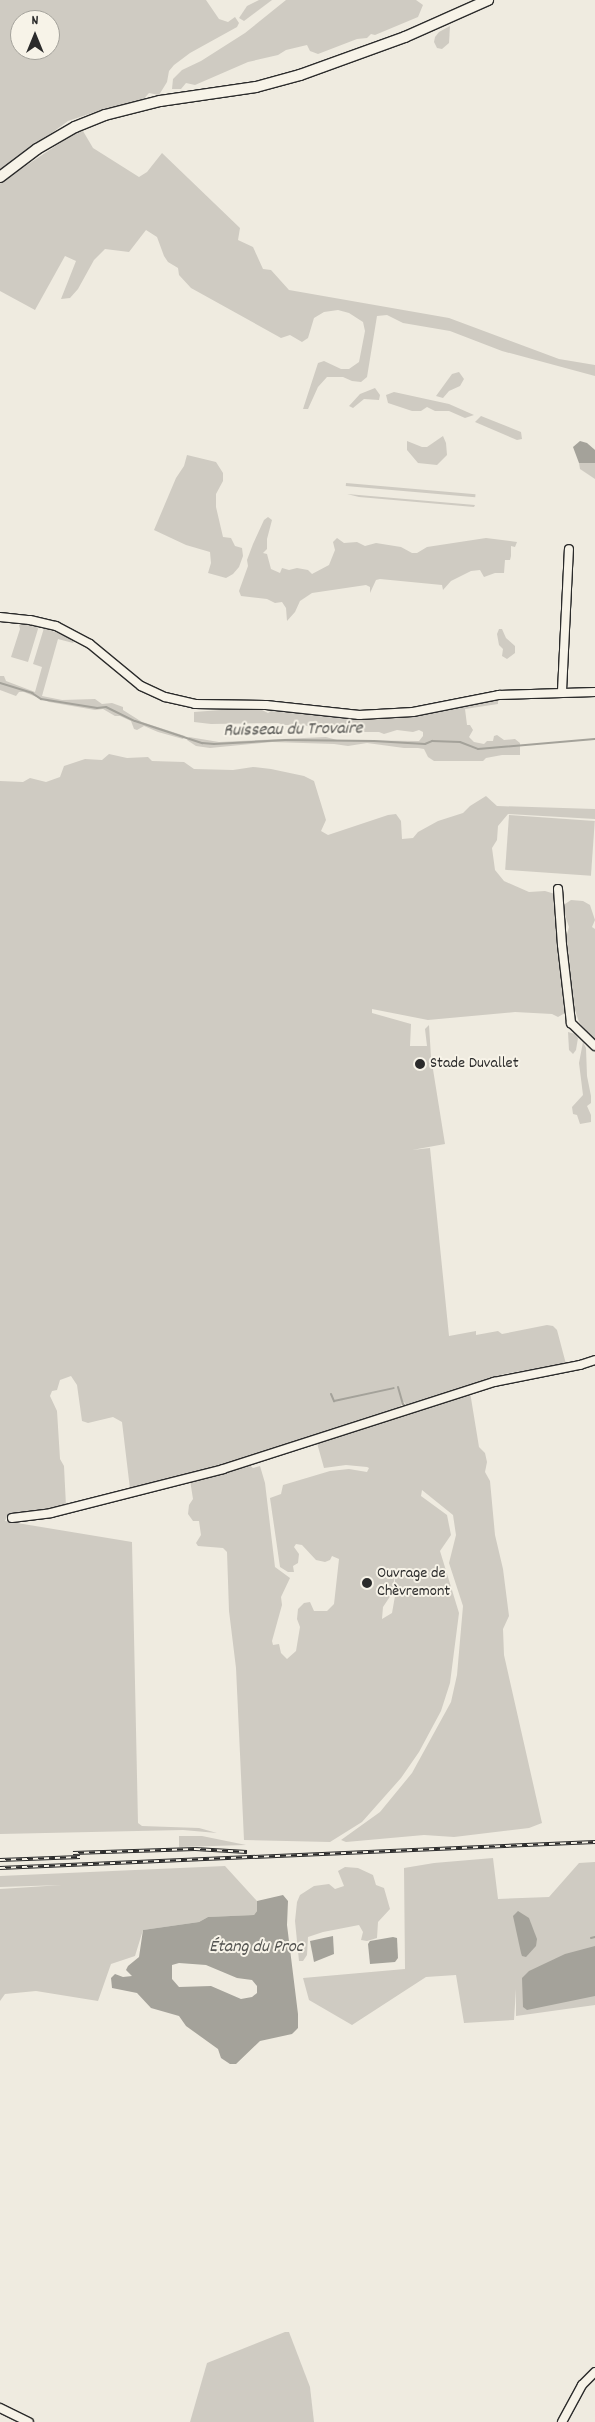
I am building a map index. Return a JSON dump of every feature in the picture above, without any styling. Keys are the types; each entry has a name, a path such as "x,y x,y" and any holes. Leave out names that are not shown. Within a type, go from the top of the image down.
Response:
{"main road":[{"path":"0,177 37,149 75,127 104,115 160,101 256,87 300,75 405,37 488,0"}],"street":[{"path":"562,691 569,549"},
{"path":"0,617 30,620 56,626 90,644 141,686 165,697 195,704 266,705 359,715 413,712 502,695 562,691 595,692"},
{"path":"558,888 571,1023 595,1046"},
{"path":"12,1518 51,1514 223,1469 494,1382 580,1365 595,1360"},
{"path":"562,2422 582,2385 595,2372"},
{"path":"0,2408 29,2422"}],"shaded area":[{"path":"0,0 206,0 219,19 228,22 235,17 239,23 237,27 190,53 174,65 169,71 167,82 159,95 149,93 142,101 107,108 68,121 0,171"},
{"path":"259,0 272,0 244,21 239,18 247,6"},
{"path":"286,0 416,0 423,5 418,17 375,35 371,34 367,38 357,39 318,54 310,51 307,45 286,50 278,55 248,62 195,85 186,83 181,89 172,89 173,79 182,70 201,61 245,33"},
{"path":"450,26 449,43 442,49 437,48 434,42 435,37 439,32"},
{"path":"83,131 93,148 139,177 147,172 162,153 240,228 238,240 253,247 263,269 271,270 289,290 449,318 559,359 595,365 595,376 502,351 450,331 403,323 387,315 377,316 367,377 361,382 343,377 327,377 318,387 308,409 303,409 318,363 324,361 341,369 349,369 359,362 365,331 363,322 349,313 338,310 324,312 314,318 308,338 302,342 290,335 281,338 191,288 179,275 178,268 168,262 164,256 157,237 146,230 129,252 105,249 94,260 78,289 70,298 61,299 76,261 65,256 35,310 0,291 0,183 75,133"},
{"path":"459,372 464,379 460,386 449,391 443,398 436,396 452,374"},
{"path":"375,388 380,395 379,400 364,399 353,408 349,406 360,394"},
{"path":"394,392 449,404 474,415 465,418 449,411 435,411 427,407 421,411 412,411 388,403 386,395"},
{"path":"481,416 521,432 522,439 517,440 475,422"},
{"path":"443,436 447,455 437,465 418,463 407,450 407,441 427,447"},
{"path":"187,455 216,462 223,473 223,481 216,494 216,507 223,537 231,538 235,546 242,548 243,556 239,567 226,578 208,573 211,563 210,552 186,545 154,530 176,478 184,466"},
{"path":"579,463 595,463 595,479 580,469"},
{"path":"346,483 476,494 475,497 346,486"},
{"path":"347,494 475,505 474,507 359,497"},
{"path":"268,517 272,520 267,539 267,549 263,553 267,554 271,569 280,573 282,568 289,570 297,568 308,570 312,574 329,565 335,550 333,542 337,538 344,543 357,542 365,546 376,543 401,547 412,553 417,553 427,547 486,538 517,542 515,547 511,546 510,560 505,560 504,573 495,573 484,577 480,570 471,571 451,581 443,590 442,585 380,579 376,580 370,593 370,587 366,585 312,593 300,601 295,612 287,621 286,608 282,602 275,603 267,599 241,596 239,591 253,544 264,520"},
{"path":"19,625 37,625 38,629 28,662 11,657 20,629"},
{"path":"44,628 75,639 73,643 58,639 42,696 62,700 95,699 102,704 112,703 123,707 123,710 142,722 185,736 183,739 144,726 137,730 134,729 131,721 115,716 103,709 95,710 49,702 24,692 19,692 16,696 0,690 0,676 4,676 6,681 35,692 42,667 33,664"},
{"path":"499,629 502,629 506,638 515,646 515,653 507,659 502,656 503,649 499,645 497,634"},
{"path":"495,699 498,701 498,704 465,709 467,725 470,725 473,730 469,737 474,742 484,744 487,741 493,741 494,736 497,735 504,740 515,739 520,743 520,755 502,755 486,758 483,761 434,761 428,757 424,749 367,743 348,746 272,742 210,748 196,746 187,740 189,737 219,742 326,737 337,740 419,741 423,736 423,732 419,730 413,732 397,730 384,734 332,727 324,730 303,725 284,725 278,723 211,724 194,722 194,712 248,708 260,709 268,713 271,711 346,717 392,717 424,714"},
{"path":"109,754 127,758 148,757 152,761 184,762 194,769 233,770 253,767 304,776 314,781 326,820 321,831 328,835 396,814 401,821 402,839 413,838 418,832 438,821 463,813 486,796 497,806 595,809 595,819 508,814 498,826 497,840 492,848 495,870 504,881 529,892 545,891 555,894 559,917 555,930 559,932 566,1005 565,1013 558,1017 552,1014 515,1012 428,1020 372,1009 372,1013 411,1024 410,1046 427,1046 425,1029 429,1025 431,1057 445,1144 412,1150 430,1148 449,1336 476,1331 476,1335 498,1331 502,1334 547,1325 553,1326 557,1330 566,1364 504,1374 407,1406 404,1402 394,1413 249,1459 130,1489 122,1422 113,1417 88,1423 82,1421 77,1385 71,1376 60,1380 57,1390 52,1391 50,1396 57,1411 60,1459 64,1466 66,1506 27,1514 9,1513 5,1521 132,1542 138,1823 142,1826 199,1828 217,1833 183,1830 0,1834 0,781 23,782 30,778 46,782 60,777 64,766 85,759 102,760"},
{"path":"509,815 595,821 591,876 505,870"},
{"path":"571,900 583,901 590,905 595,920 592,927 595,929 595,1041 579,1022 573,1004 565,942 569,927 562,906"},
{"path":"568,1032 575,1034 578,1038 576,1050 573,1054 569,1050"},
{"path":"583,1042 586,1048 587,1076 591,1096 591,1103 587,1106 591,1115 591,1122 580,1124 577,1115 573,1114 572,1107 583,1095 579,1063"},
{"path":"470,1392 479,1447 485,1453 487,1462 485,1472 490,1481 495,1535 503,1569 509,1616 503,1629 504,1655 542,1823 529,1828 454,1837 424,1835 346,1842 341,1840 380,1812 412,1773 451,1702 457,1675 463,1606 449,1563 456,1535 453,1515 422,1490 421,1496 447,1515 451,1535 440,1551 459,1613 450,1683 441,1711 419,1752 401,1778 362,1822 330,1842 244,1840 236,1668 229,1611 227,1552 223,1548 198,1546 196,1543 201,1535 199,1521 193,1521 188,1514 189,1505 193,1499 190,1480 248,1464 253,1468 260,1466 265,1483 275,1567 290,1578 281,1597 282,1605 272,1641 273,1645 279,1644 281,1653 287,1659 296,1651 300,1627 297,1619 298,1609 304,1603 310,1602 314,1611 327,1611 334,1604 339,1559 332,1556 330,1560 325,1562 316,1560 302,1545 296,1544 294,1547 299,1554 298,1563 293,1566 294,1572 288,1572 280,1567 270,1498 281,1494 283,1485 330,1471 349,1469 367,1472 369,1468 346,1465 324,1468 317,1443","holes":["395,1576 395,1596 392,1613 382,1619 383,1607 391,1595"]},
{"path":"179,1836 202,1836 246,1845 179,1847"},
{"path":"493,1858 498,1899 549,1897 579,1863 595,1862 595,2005 516,2016 516,1989 514,2020 464,2023 456,1975 426,1977 352,2025 309,2000 303,1978 405,1969 404,1868 434,1863"},
{"path":"225,1866 257,1901 257,1911 254,1915 208,1917 199,1922 143,1930 135,1956 111,1964 98,2001 36,1991 5,1994 0,2001 0,1889 62,1885 0,1887 0,1876"},
{"path":"345,1867 358,1868 373,1875 376,1885 384,1888 390,1909 378,1922 377,1938 367,1941 361,1940 363,1932 359,1925 323,1932 308,1937 307,1955 303,1961 299,1961 295,1921 297,1902 300,1895 314,1886 329,1884 335,1889 344,1886 338,1871"},
{"path":"289,2332 310,2387 314,2422 190,2422 207,2363"}],"water":[{"path":"580,441 587,443 595,450 595,463 579,463 573,447"},
{"name":"Étang du Proc","path":"283,1895 288,1901 287,1925 298,2014 298,2028 292,2034 260,2041 236,2064 230,2064 221,2058 218,2049 186,2026 179,2016 151,2008 137,1993 112,1988 111,1978 115,1974 123,1977 132,1976 126,1970 139,1957 143,1930 199,1922 208,1917 254,1915 257,1911 257,1901","holes":["179,1963 206,1965 237,1978 252,1980 257,1986 257,1993 252,1997 241,1999 211,1986 179,1987 172,1979 172,1965"]},
{"path":"518,1911 529,1918 537,1939 536,1946 526,1957 522,1956 521,1953 513,1916"},
{"path":"333,1936 334,1954 314,1962 310,1941"},
{"path":"397,1938 398,1958 395,1962 370,1964 368,1944 370,1941"},
{"path":"595,1946 595,1996 527,2010 523,2007 522,1978 529,1971 565,1954"}],"waterway":[{"name":"Ruisseau du Trovaire","path":"0,683 32,693 41,699 97,708 106,707 135,721 202,743 285,740 374,741 425,744 432,741 460,742 478,749 595,739"},
{"path":"499,1377 518,1373"},
{"path":"398,1387 403,1404 406,1407"},
{"path":"331,1394 334,1401 394,1388"},
{"path":"591,1938 595,1937"}],"railway":[{"path":"0,1868 595,1842"},
{"path":"73,1853 195,1849 247,1852"},
{"path":"0,1860 80,1857"}],"place":[{"name":"Stade Duvallet","path":"420,1064"},
{"name":"Ouvrage de Chèvremont","path":"367,1583"}]}
